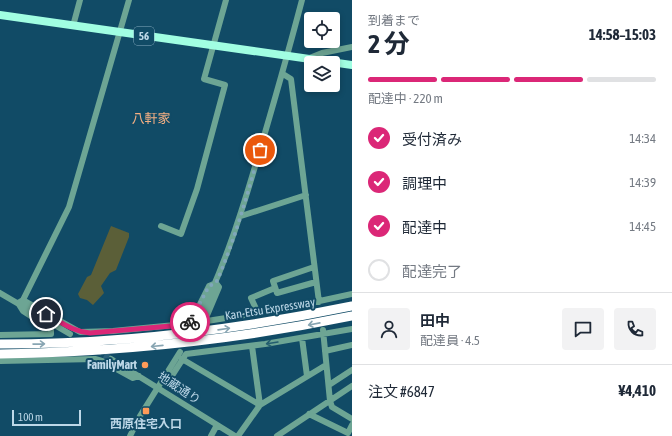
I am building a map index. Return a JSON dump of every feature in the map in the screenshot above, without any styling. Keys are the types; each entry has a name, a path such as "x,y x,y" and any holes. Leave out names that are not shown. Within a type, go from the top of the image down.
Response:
{"highway":[{"name":"Kan-Etsu Expressway","path":"0,344 57,343 177,335 284,320 352,306"},
{"name":"Kan-Etsu Expressway","path":"0,354 90,351 178,344 286,330 352,316"}],"main road":[{"name":"56","path":"0,15 304,59"},
{"name":"56","path":"340,63 352,65"}],"street":[{"path":"73,26 80,0"},
{"path":"0,335 51,334 51,329 23,311 21,301 69,208 129,0"},
{"path":"161,226 181,234 197,189 224,85 204,79 226,0"},
{"path":"195,326 216,283 241,216 283,74 302,0"},
{"path":"314,56 352,47"},
{"path":"283,74 291,79 319,302"},
{"path":"241,216 306,195"},
{"path":"314,267 273,281 277,293 316,282"},
{"path":"0,293 21,301 80,332 135,330 191,322 209,286 216,283"},
{"path":"216,283 220,287 205,320 258,313 319,302 352,294"},
{"path":"258,313 252,298 275,288"},
{"path":"21,301 70,334"},
{"path":"164,378 170,379 182,359 188,353 252,346 302,338 324,332 352,329"},
{"path":"324,332 326,365 332,407 352,419"},
{"path":"302,338 307,376"},
{"path":"325,351 352,345"},
{"path":"252,346 260,405"},
{"path":"130,436 140,416 180,352"},
{"path":"0,362 95,359 102,361 133,378 139,376"},
{"name":"地蔵通り","path":"111,359 236,436"},
{"path":"182,359 260,405"},
{"path":"236,436 260,405 326,365"},
{"path":"329,385 352,370"},
{"path":"277,436 352,386"},
{"path":"309,414 348,433 352,425"},
{"path":"211,436 217,425"}],"green space":[{"path":"111,226 129,233 129,237 116,270 110,273 101,286 104,293 93,305 87,300 80,298 78,294 87,277 91,275"}],"tunnel":[{"path":"97,350 111,359"}],"way so far":[{"path":"190,322 209,286 216,283 238,227 260,150"}],"place":[{"name":"FamilyMart","path":"145,365"},
{"name":"西原住宅入口","path":"146,411"}],"district":[{"name":"八軒家","path":"151,118"}],"route":[{"path":"46,314 80,332 90,333 171,326 190,322"}]}
